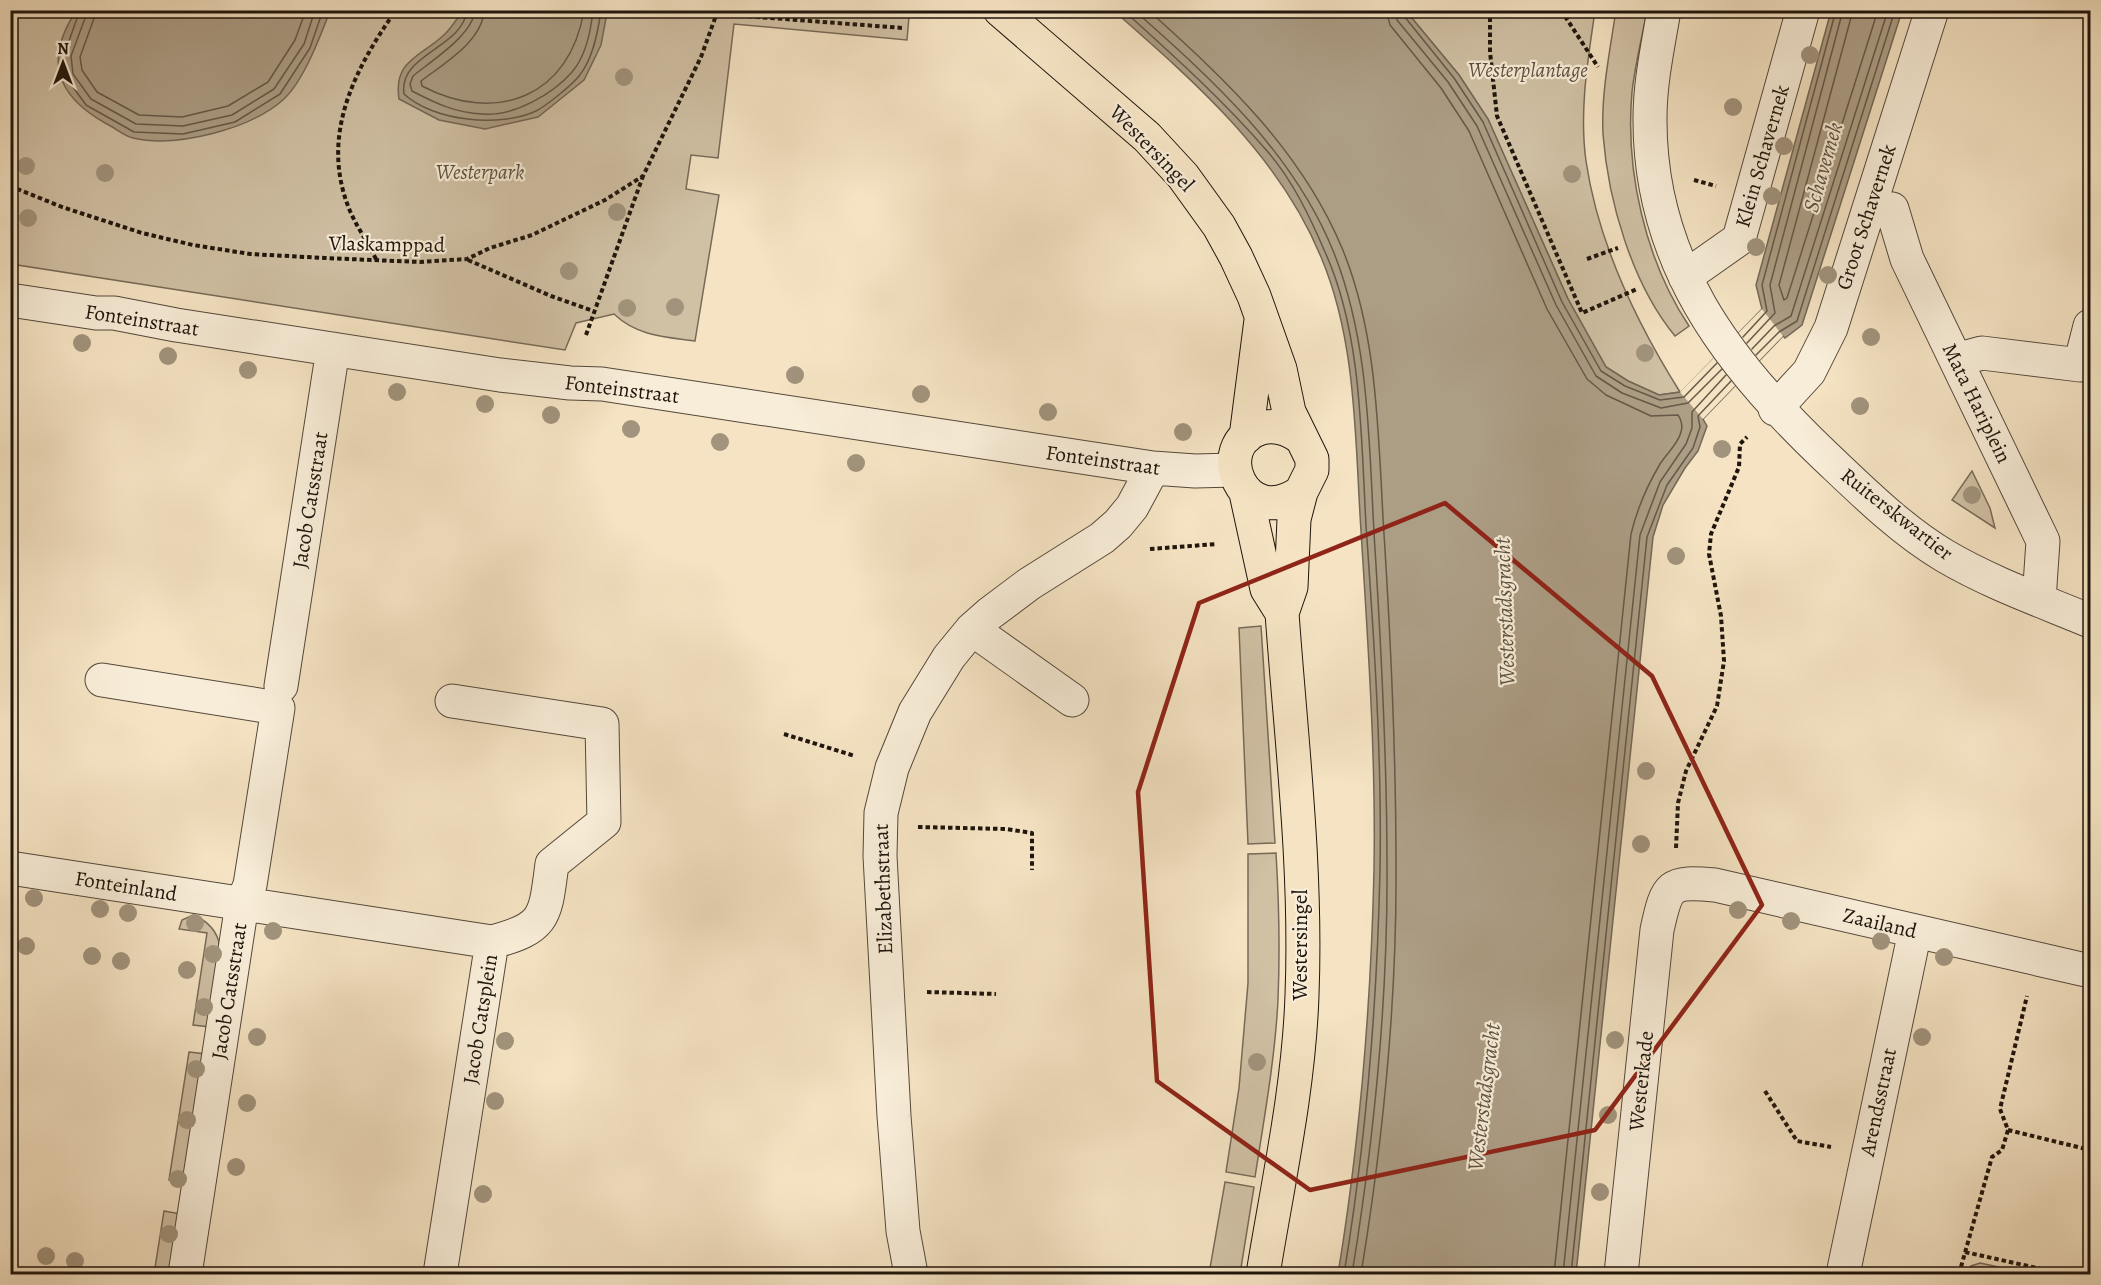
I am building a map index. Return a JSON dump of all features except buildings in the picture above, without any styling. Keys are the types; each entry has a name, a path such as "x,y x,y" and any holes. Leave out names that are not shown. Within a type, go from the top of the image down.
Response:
{"main road":[{"name":"Westersingel","path":"1000,10 1108,102 1184,176 1219,226 1236,257 1280,369 1289,412 1300,437 1308,446 1312,470 1301,492 1294,519 1291,586 1282,613 1300,879 1302,987 1296,1066 1263,1275"},
{"name":"Westersingel","path":"1261,318 1246,437 1239,447 1240,481 1267,589 1282,613"},
{"path":"1246,437 1255,430 1279,426 1300,437"},
{"path":"1240,481 1268,503 1292,499 1301,492"}],"street":[{"path":"1664,10 1651,97 1651,141 1660,205 1685,277 1719,339 1775,409"},
{"name":"Klein Schavernek","path":"1685,277 1738,239 1803,10"},
{"name":"Groot Schavernek","path":"1775,409 1809,372 1831,328 1932,10"},
{"name":"Mata Hariplein","path":"1892,209 1907,259 2043,541 2039,600"},
{"name":"Fonteinstraat","path":"10,300 96,313 114,313 500,375 602,384 1240,481"},
{"path":"1956,360 1982,353 2080,365 2091,326"},
{"name":"Jacob Catsstraat","path":"185,1275 243,904 250,885 333,349"},
{"name":"Ruiterskwartier","path":"1775,409 1861,490 1944,556 2039,600 2091,621"},
{"name":"Elizabethstraat","path":"911,1275 903,1231 894,1116 880,827 884,798 892,768 915,712 949,657 972,629 1029,584 1102,538 1118,524 1137,498 1153,468"},
{"path":"972,629 1072,700"},
{"path":"102,680 280,697"},
{"path":"452,701 602,724 604,822 552,864 546,911 532,927 514,936 492,942"},
{"name":"Fonteinland","path":"10,868 243,904"},
{"name":"Zaailand","path":"1670,890 1683,882 1716,885 2091,971"},
{"name":"Westerkade","path":"1621,1275 1657,930 1662,905 1670,890"},
{"name":"Jacob Catsplein","path":"243,904 492,942 440,1275"},
{"name":"Arendsstraat","path":"1843,1275 1915,931"}],"path":[{"path":"376,260 350,210 341,179 338,145 343,112 353,82 366,53 396,10"},
{"path":"1490,10 1490,52 1497,116 1582,313 1637,289"},
{"path":"1561,10 1598,68"},
{"path":"586,335 643,176 701,57 718,12 903,28"},
{"name":"Vlaskamppad","path":"10,186 62,207 142,233 193,245 250,254 420,262 468,260 490,248 532,235 604,200 643,176"},
{"path":"1587,260 1618,248"},
{"path":"468,260 551,296 593,311"},
{"path":"1563,270 1571,267"},
{"path":"1670,890 1676,848 1678,803 1686,771 1717,706 1724,661 1721,616 1709,554 1711,534 1739,467 1740,444"},
{"path":"1141,551 1224,544"},
{"path":"784,734 850,754"},
{"path":"880,827 1006,829 1032,832 1032,870"},
{"path":"923,992 996,994"},
{"path":"1959,1275 1992,1157 2002,1150 2008,1130 2000,1109 2027,997"},
{"path":"1765,1091 1797,1141 1868,1152"},
{"path":"2008,1130 2091,1150"},
{"path":"1965,1252 2064,1275"},
{"path":"2088,1275 2091,1255"}],"highlighted area":[{"path":"1445,503 1652,676 1762,905 1595,1130 1310,1190 1157,1081 1138,792 1199,603"}],"green space":[{"name":"Westerpark","path":"902,10 909,16 907,40 734,24 718,158 691,155 686,189 719,195 695,341 642,331 614,314 576,323 565,350 11,264 11,11"},
{"path":"1616,10 1647,11 1632,92 1632,152 1635,183 1650,244 1661,273 1689,326 1675,336 1646,292 1635,267 1610,187 1603,134 1603,103"},
{"name":"Westerplantage","path":"1406,11 1595,11 1585,85 1583,123 1586,161 1592,192 1609,252 1621,281 1648,338 1680,392 1659,395 1628,381 1606,367 1568,299 1488,119 1459,75"},
{"path":"1972,471 1990,508 1995,528 1952,500"},
{"path":"1261,626 1275,843 1248,844 1239,628"},
{"path":"1276,853 1279,926 1277,1022 1255,1177 1226,1172 1239,1088 1248,983 1248,854"},
{"path":"193,915 211,927 217,935 220,946 210,1027 193,1025 207,933 179,929 182,920"},
{"path":"189,1052 206,1054 186,1183 169,1180"},
{"path":"1225,1182 1254,1187 1240,1274 1209,1274"},
{"path":"164,1211 181,1214 172,1274 154,1274"},
{"path":"1980,1263 2031,1274 1966,1274 1971,1266"}],"water":[{"path":"607,10 607,13 601,45 584,80 538,117 485,129 439,120 399,99 398,86 405,67 445,34 463,11"},
{"path":"76,11 330,11 311,58 298,81 284,99 270,110 213,134 171,140 151,140 130,137 105,123 75,101 66,88 60,75 58,61 60,45"},
{"path":"1114,11 1406,11 1459,75 1488,119 1568,299 1606,367 1628,381 1659,395 1681,392 1762,309 1756,285 1831,11 1902,11 1802,325 1785,338 1783,336 1703,419 1707,426 1698,451 1663,505 1653,537 1576,1274 1338,1274 1363,1072 1374,870 1374,785 1369,658 1355,427 1342,323 1321,257 1303,220 1258,153 1204,93"}],"pier":[{"path":"1762,309 1783,336 1703,419 1680,392"}],"water label":[{"name":"Schavernek","path":"1822,167"},
{"name":"Westerstadsgracht","path":"1504,612"},
{"name":"Westerstadsgracht","path":"1483,1097"}]}
